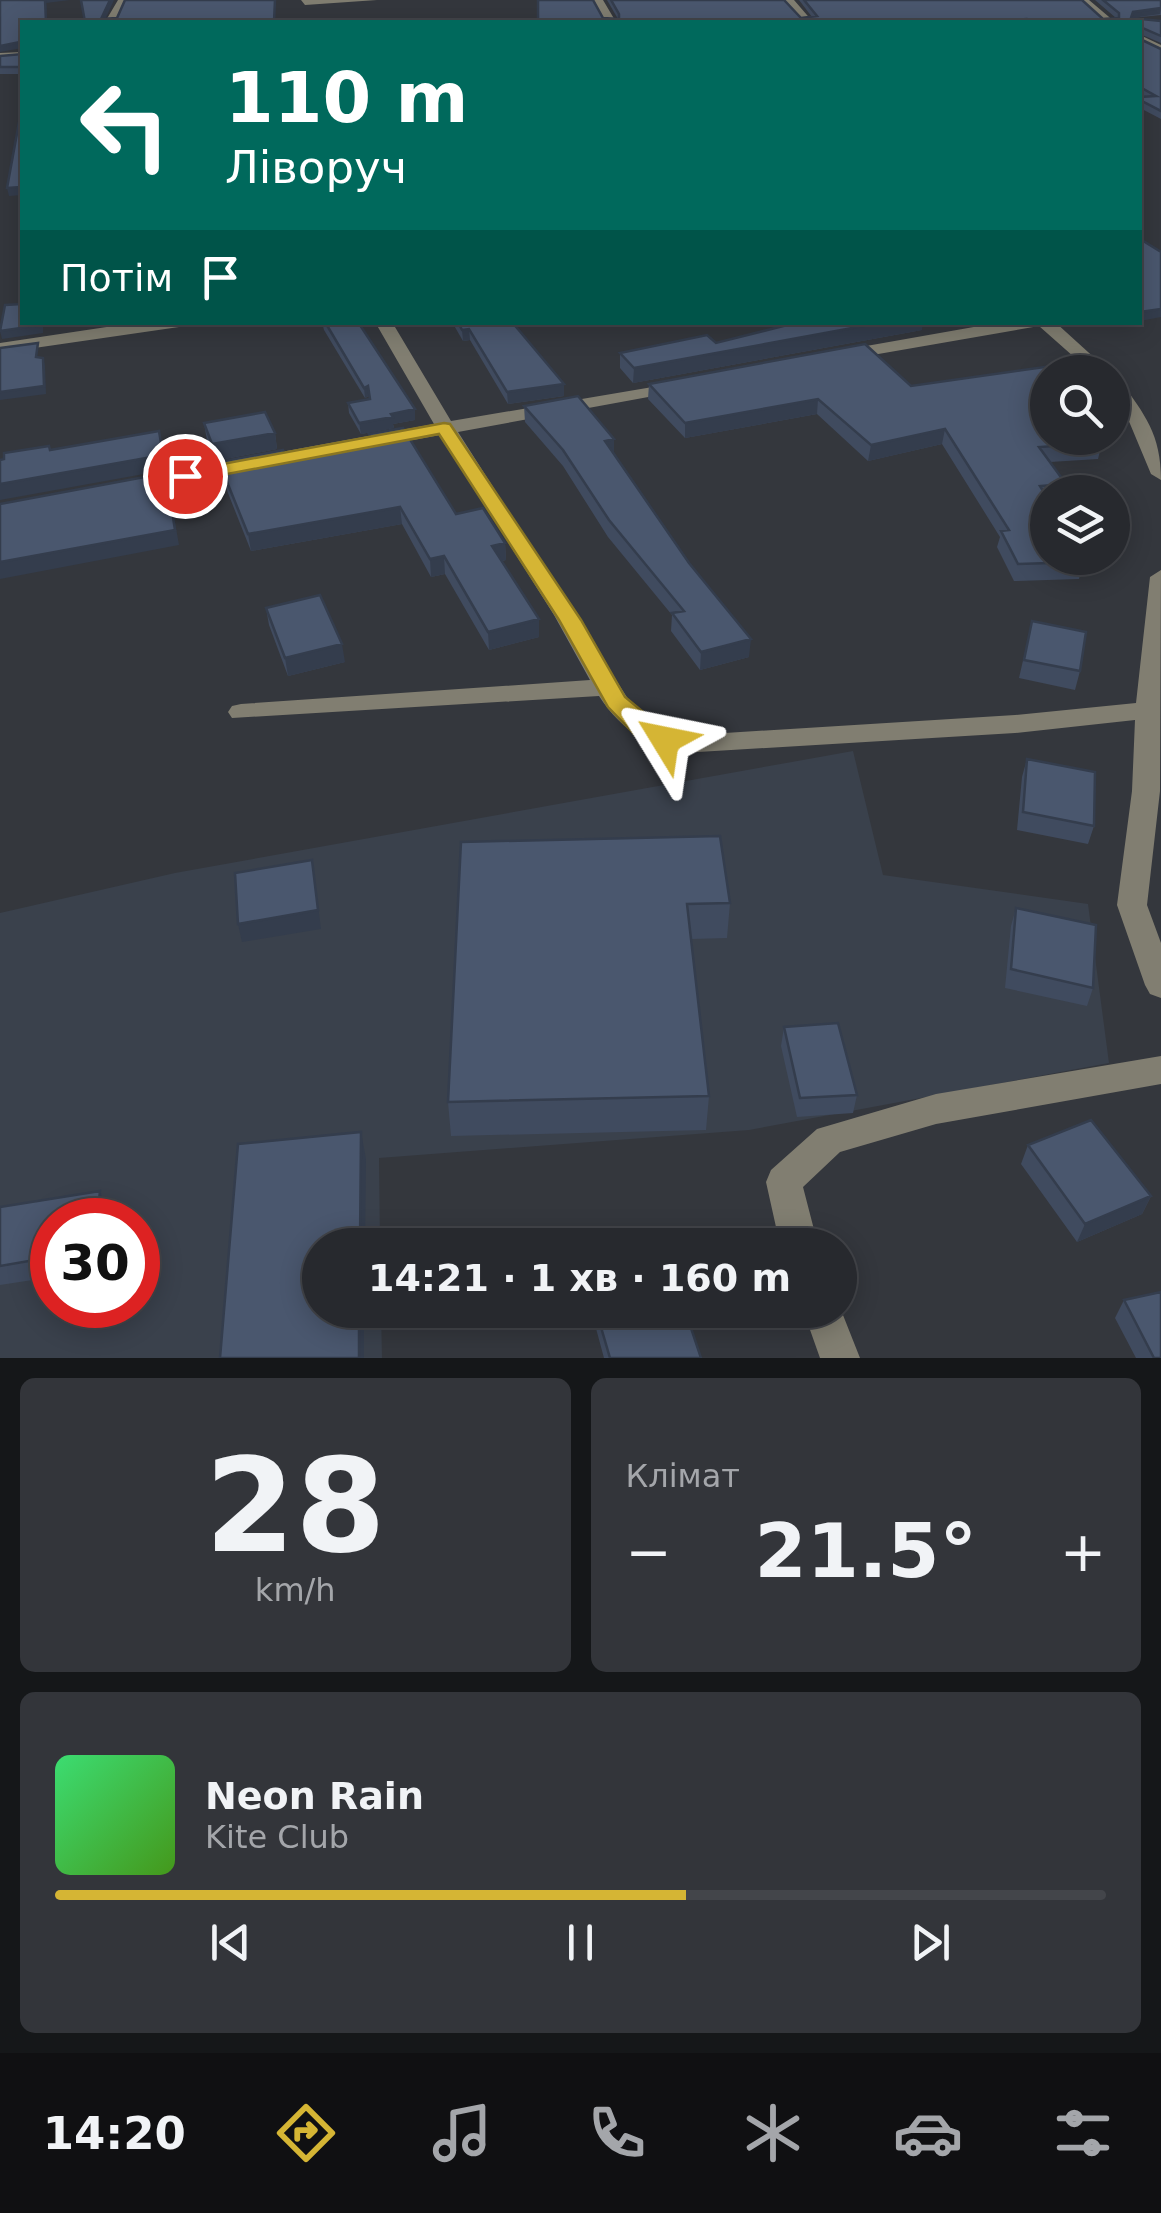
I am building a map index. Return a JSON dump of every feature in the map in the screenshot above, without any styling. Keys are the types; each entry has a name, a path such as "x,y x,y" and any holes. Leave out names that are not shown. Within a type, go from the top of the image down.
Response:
{"street":[{"path":"305,5 372,0"},
{"path":"788,0 806,20"},
{"path":"1084,0 1108,20"},
{"path":"0,348 72,330 139,325"},
{"path":"384,325 444,428 570,620 616,702 648,733 682,744 1015,724 1154,710"},
{"path":"820,359 1018,325"},
{"path":"1047,325 1081,355"},
{"path":"116,489 710,380"},
{"path":"1130,408 1161,474"},
{"path":"1161,578 1154,710 1132,905 1161,985"},
{"path":"241,712 608,686"},
{"path":"795,1228 784,1182 829,1140 936,1109 1161,1070"},
{"path":"829,1328 840,1358"}],"shaded area":[{"path":"853,751 883,875 1088,904 1109,1063 749,1130 379,1158 380,1228 302,1228 302,1328 381,1328 382,1358 0,1358 0,913 175,873"}],"building":[{"path":"0,0 45,0 46,20 20,20 20,42 0,46"},
{"path":"81,0 110,0 101,19 117,18 125,0 275,0 274,20 85,20"},
{"path":"538,0 593,0 603,18 619,19 611,0 784,0 801,18 817,16 804,0 1082,0 1103,19 1119,18 1119,13 1103,0 1161,0 1161,8 1133,12 1131,18 1161,21 1161,36 1142,28 1142,20 538,20"},
{"path":"1142,40 1161,49 1161,111 1142,101 1142,97 1156,96 1142,88"},
{"path":"20,54 20,67 0,67 0,56"},
{"path":"20,117 20,187 7,188"},
{"path":"1142,240 1161,252 1161,309 1142,312"},
{"path":"20,304 20,325 41,325 0,331 5,305"},
{"path":"327,325 360,325 415,409 359,423 348,403 370,399 368,386 364,388"},
{"path":"460,325 515,325 564,384 507,392 469,329 462,330"},
{"path":"787,325 869,325 634,368 620,353 707,335 716,343"},
{"path":"38,343 36,357 43,358 44,386 0,392 0,348"},
{"path":"865,344 911,386 1030,369 1030,455 1045,455 1059,475 1030,475 1030,564 1018,564 1001,531 1009,530 945,429 871,445 818,399 685,423 649,384"},
{"path":"578,396 614,439 605,441 689,563 751,639 701,652 672,613 684,611 609,520 563,450 524,406"},
{"path":"265,412 275,433 212,444 204,423"},
{"path":"403,428 456,514 483,508 505,543 492,546 539,619 488,632 444,556 430,559 400,507 248,534 219,462 283,450 288,459 373,443 369,434"},
{"path":"159,431 163,455 0,484 0,460 4,453 49,446 50,450"},
{"path":"166,473 175,530 0,562 0,504"},
{"path":"320,595 342,644 285,658 266,608"},
{"path":"1032,621 1086,632 1080,671 1024,660"},
{"path":"1027,759 1095,772 1094,826 1023,812"},
{"path":"720,836 730,903 687,904 709,1096 448,1102 461,842"},
{"path":"312,860 318,910 238,924 235,873"},
{"path":"1016,908 1096,925 1093,988 1011,969"},
{"path":"838,1023 857,1095 800,1098 784,1027"},
{"path":"1091,1120 1151,1196 1085,1224 1028,1145"},
{"path":"361,1132 360,1228 302,1228 302,1328 359,1328 359,1358 220,1358 238,1144"},
{"path":"100,1191 99,1198 56,1198"},
{"path":"30,1202 30,1261 0,1266 0,1207"},
{"path":"1161,1292 1161,1358 1154,1358 1124,1300"},
{"path":"601,1328 691,1328 701,1358 610,1358"}],"route":[{"path":"185,476 444,428 570,620 616,702 648,733 665,740"}]}
